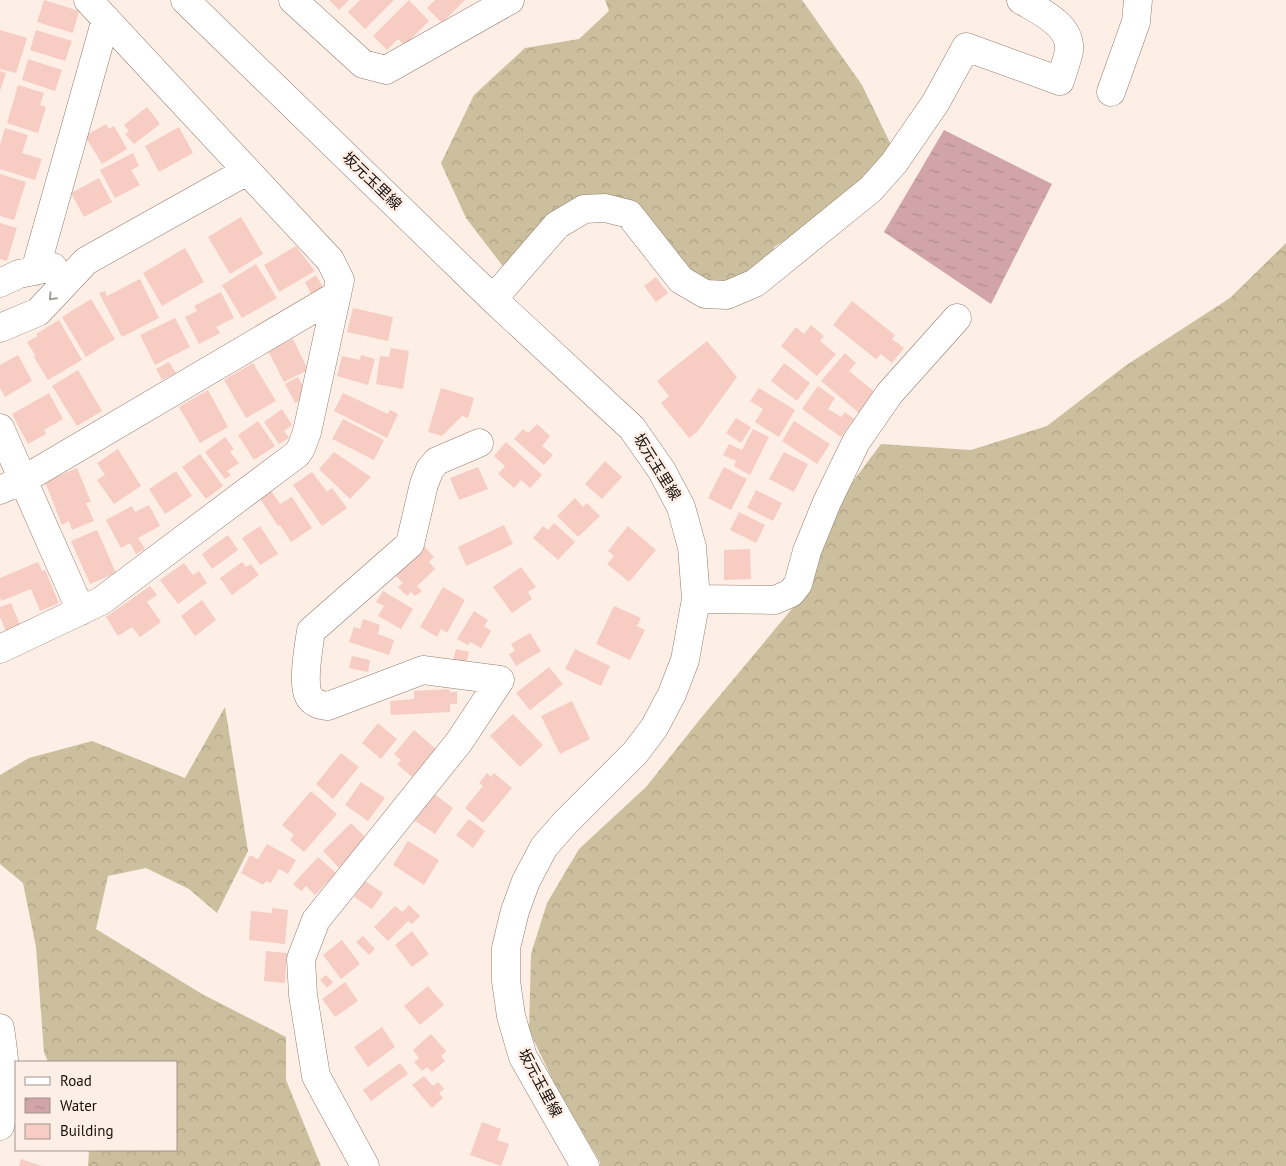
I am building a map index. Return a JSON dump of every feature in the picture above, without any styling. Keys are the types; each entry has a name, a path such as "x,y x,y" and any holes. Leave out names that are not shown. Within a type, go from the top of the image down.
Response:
{"street":[{"name":"坂元玉里線","path":"185,0 494,299 632,428 662,470 681,506 692,547 696,599 685,660 672,694 654,728 635,753 565,823 544,847 526,881 515,911 506,948 506,981 511,1016 523,1057 586,1166"},
{"path":"293,0 363,64 386,70 510,0"},
{"path":"494,299 557,225 584,209 605,208 630,214 680,280 705,294 727,295 755,283 871,189 894,163 936,102 966,47 1060,81 1069,49 1064,32 1049,17 1021,0"},
{"path":"1111,92 1136,22 1138,0"},
{"path":"0,649 101,601 297,454 302,448 307,432 340,280 330,260 97,10"},
{"path":"35,271 97,10"},
{"path":"0,328 38,312 86,261 247,170"},
{"path":"0,283 18,274 86,261"},
{"path":"12,485 337,295"},
{"path":"696,599 776,600 791,593 798,584 807,551 827,502 856,442 889,394 957,318"},
{"path":"0,428 12,485 81,611"},
{"path":"365,1166 316,1076 303,995 301,959 316,920 459,742 500,680 423,670 328,706 318,704 308,697 306,684 311,631 410,544 424,484 430,469 437,461 479,442"},
{"path":"0,1028 6,1067 6,1096 0,1126"}],"green space":[{"path":"605,0 802,0 862,85 894,151 800,236 784,241 774,247 774,258 738,282 702,282 614,198 505,269 466,218 441,163 474,95 525,48 579,39 609,11"},
{"path":"1286,243 1286,1166 600,1166 600,1162 556,1087 529,1030 531,954 547,903 579,849 646,787 806,592 821,534 851,484 881,444 971,450 1047,426 1125,366 1230,298"},
{"path":"225,707 248,851 217,913 189,889 146,868 108,876 96,929 202,994 286,1037 286,1080 321,1166 88,1166 89,1151 178,1151 178,1061 48,1061 44,1052 36,947 23,883 0,864 0,775 29,758 92,741 185,778"}],"water":[{"path":"944,130 1052,184 991,304 884,232"}],"building":[{"path":"44,0 79,11 73,33 37,22"},
{"path":"329,0 349,0 339,10"},
{"path":"360,0 394,0 365,29 348,12"},
{"path":"409,0 429,21 405,45 398,39 387,50 373,36"},
{"path":"435,0 465,0 442,23 427,8"},
{"path":"0,30 27,38 16,73 0,69"},
{"path":"36,30 72,41 65,61 30,50"},
{"path":"28,59 62,70 55,91 22,80"},
{"path":"0,71 6,73 0,91"},
{"path":"18,85 44,93 40,105 46,107 38,133 7,123"},
{"path":"147,107 160,124 134,144 125,134 129,131 124,125"},
{"path":"106,124 109,129 114,126 127,149 102,164 85,136"},
{"path":"179,127 193,153 159,172 145,146"},
{"path":"5,128 28,135 22,153 42,159 35,180 0,169 0,145"},
{"path":"133,153 139,166 131,170 140,185 115,198 100,170"},
{"path":"0,174 26,182 14,220 0,216"},
{"path":"99,178 112,202 84,217 71,193"},
{"path":"241,217 263,254 230,274 208,237"},
{"path":"0,223 17,228 7,261 0,259"},
{"path":"296,246 315,271 279,292 264,265"},
{"path":"185,248 204,282 162,306 143,273"},
{"path":"256,264 277,298 242,318 222,285"},
{"path":"316,275 323,287 311,294 305,282"},
{"path":"656,277 668,293 656,302 644,286"},
{"path":"140,279 159,318 122,337 99,293 105,291 107,296"},
{"path":"221,292 234,318 216,327 220,333 199,344 185,317 197,311 194,306"},
{"path":"91,299 115,339 86,357 62,317"},
{"path":"852,301 895,335 892,339 904,348 892,363 881,354 876,359 833,325"},
{"path":"353,308 393,317 388,341 347,332"},
{"path":"175,318 190,347 155,365 140,335"},
{"path":"59,320 82,360 48,380 27,342"},
{"path":"811,325 824,336 820,341 836,354 817,376 781,346 796,327 804,334"},
{"path":"293,339 308,370 284,382 268,351"},
{"path":"707,341 737,377 697,432 689,438 661,403 669,396 657,381"},
{"path":"391,348 409,351 403,389 376,384 380,356 389,357"},
{"path":"845,353 856,363 849,371 876,393 859,413 821,381"},
{"path":"18,355 32,381 5,397 0,388 0,365"},
{"path":"361,355 375,359 368,385 337,376 342,356 360,360"},
{"path":"169,362 176,373 162,380 156,369"},
{"path":"253,363 276,401 246,418 224,380"},
{"path":"784,363 810,383 797,401 771,381"},
{"path":"78,370 102,411 77,426 52,386"},
{"path":"298,377 303,386 302,400 295,403 285,384"},
{"path":"818,386 835,398 828,409 841,417 845,412 854,419 841,437 802,409"},
{"path":"441,388 474,398 468,418 462,416 442,436 428,432"},
{"path":"759,388 795,410 779,437 755,422 763,409 750,401"},
{"path":"208,390 228,427 200,443 179,407"},
{"path":"49,393 63,419 44,430 46,434 28,444 12,414"},
{"path":"343,393 388,414 390,410 398,414 387,438 334,411"},
{"path":"282,409 292,425 284,431 289,438 279,444 264,422"},
{"path":"736,418 751,427 741,443 726,433"},
{"path":"343,419 384,440 374,460 332,439"},
{"path":"258,421 275,446 254,460 238,435"},
{"path":"794,421 830,444 817,464 782,441"},
{"path":"537,424 550,436 542,446 553,455 544,465 514,439 523,429 528,433"},
{"path":"753,429 769,437 750,475 734,466 736,461 723,455 729,444 742,450"},
{"path":"225,437 234,449 230,452 239,463 227,471 231,475 225,479 205,452"},
{"path":"506,442 542,475 530,488 521,480 514,488 498,474 505,466 494,456"},
{"path":"118,449 141,486 114,504 97,480 105,475 97,463"},
{"path":"334,452 371,477 350,499 319,469"},
{"path":"784,452 808,464 794,492 769,479"},
{"path":"200,454 223,486 206,499 182,467"},
{"path":"605,461 622,477 602,499 585,484"},
{"path":"478,467 488,489 459,500 450,478"},
{"path":"724,467 747,479 731,510 708,498"},
{"path":"77,468 91,502 86,503 94,521 72,530 69,521 62,525 45,482"},
{"path":"176,471 192,496 165,514 149,489"},
{"path":"312,472 327,492 332,488 347,508 322,526 293,485"},
{"path":"270,489 280,504 292,497 312,528 291,542 259,497"},
{"path":"756,490 782,503 773,521 747,508"},
{"path":"575,498 583,507 587,503 600,516 578,537 557,516"},
{"path":"149,505 160,526 138,538 145,549 136,554 130,543 121,548 106,520 132,506 135,512"},
{"path":"739,512 765,525 756,543 730,530"},
{"path":"554,523 575,542 558,560 533,538 543,526 548,530"},
{"path":"504,525 513,544 466,566 458,547"},
{"path":"260,526 278,554 260,565 242,538"},
{"path":"628,526 656,550 629,582 607,564 614,556 608,551"},
{"path":"97,530 116,573 90,584 71,541"},
{"path":"228,535 238,550 212,569 202,554"},
{"path":"424,546 434,557 429,562 435,569 417,586 422,591 415,596 411,592 407,596 398,587 403,583 394,574"},
{"path":"750,549 751,579 724,580 724,550"},
{"path":"38,562 42,571 45,570 59,603 40,611 31,589 1,601 0,578"},
{"path":"242,562 246,567 251,564 259,575 232,595 220,578"},
{"path":"184,563 193,575 199,571 207,583 178,604 160,580"},
{"path":"521,567 536,587 528,592 532,599 512,613 493,587"},
{"path":"150,586 157,595 147,602 161,622 140,637 132,627 118,636 106,617"},
{"path":"443,587 465,600 447,633 441,629 437,637 420,627"},
{"path":"383,591 413,609 401,629 378,616 384,606 376,602"},
{"path":"202,600 216,620 195,636 181,616"},
{"path":"11,603 20,625 6,631 0,617 0,607"},
{"path":"614,606 641,618 637,626 645,630 630,660 596,644"},
{"path":"474,611 488,620 484,626 491,631 481,648 470,642 468,645 457,639"},
{"path":"363,619 380,625 378,634 394,640 389,655 349,642 354,627 360,629"},
{"path":"530,633 541,651 516,666 509,654 515,651 511,644"},
{"path":"456,649 469,652 466,664 453,661"},
{"path":"575,649 610,666 601,686 565,669"},
{"path":"352,656 370,660 368,672 349,668"},
{"path":"549,667 563,684 530,710 516,693"},
{"path":"449,689 450,692 457,692 457,704 450,704 450,712 391,715 390,701 414,699 414,691"},
{"path":"572,701 590,739 560,754 541,716"},
{"path":"513,714 543,745 520,767 490,736"},
{"path":"378,723 397,739 381,759 362,743"},
{"path":"414,730 436,749 412,777 397,764 401,760 394,754"},
{"path":"341,753 359,767 333,799 316,784"},
{"path":"487,773 491,777 494,773 512,788 483,823 465,808 483,786 479,783"},
{"path":"361,782 385,798 368,821 345,805"},
{"path":"311,791 337,814 304,852 290,840 294,835 282,825"},
{"path":"433,793 453,808 435,834 414,820"},
{"path":"469,819 485,831 473,848 456,835"},
{"path":"351,823 367,839 339,868 323,851"},
{"path":"408,841 439,860 424,885 393,865"},
{"path":"267,844 296,860 288,874 279,869 271,883 266,881 263,885 241,873 250,855 258,859"},
{"path":"318,857 336,873 315,895 306,886 301,891 293,884"},
{"path":"365,881 383,893 372,909 354,897"},
{"path":"409,905 420,916 412,924 408,921 388,941 374,927 395,906 402,912"},
{"path":"272,908 288,910 285,944 249,940 251,911 272,913"},
{"path":"412,931 429,954 412,967 395,945"},
{"path":"363,936 375,949 369,955 356,942"},
{"path":"342,940 360,964 341,979 323,955"},
{"path":"266,951 287,953 285,983 264,981"},
{"path":"326,975 333,982 327,988 320,980"},
{"path":"345,982 358,1001 335,1017 322,999"},
{"path":"428,986 444,1005 420,1025 404,1006"},
{"path":"382,1027 395,1047 368,1067 354,1047"},
{"path":"431,1034 446,1051 441,1056 445,1061 432,1072 427,1067 422,1071 414,1062 419,1058 413,1050"},
{"path":"400,1063 408,1074 371,1101 363,1090"},
{"path":"424,1076 433,1086 438,1082 444,1089 439,1093 443,1098 432,1108 412,1085"},
{"path":"482,1122 501,1129 497,1140 509,1144 501,1166 470,1155"},
{"path":"21,1159 42,1166 19,1166"}]}
